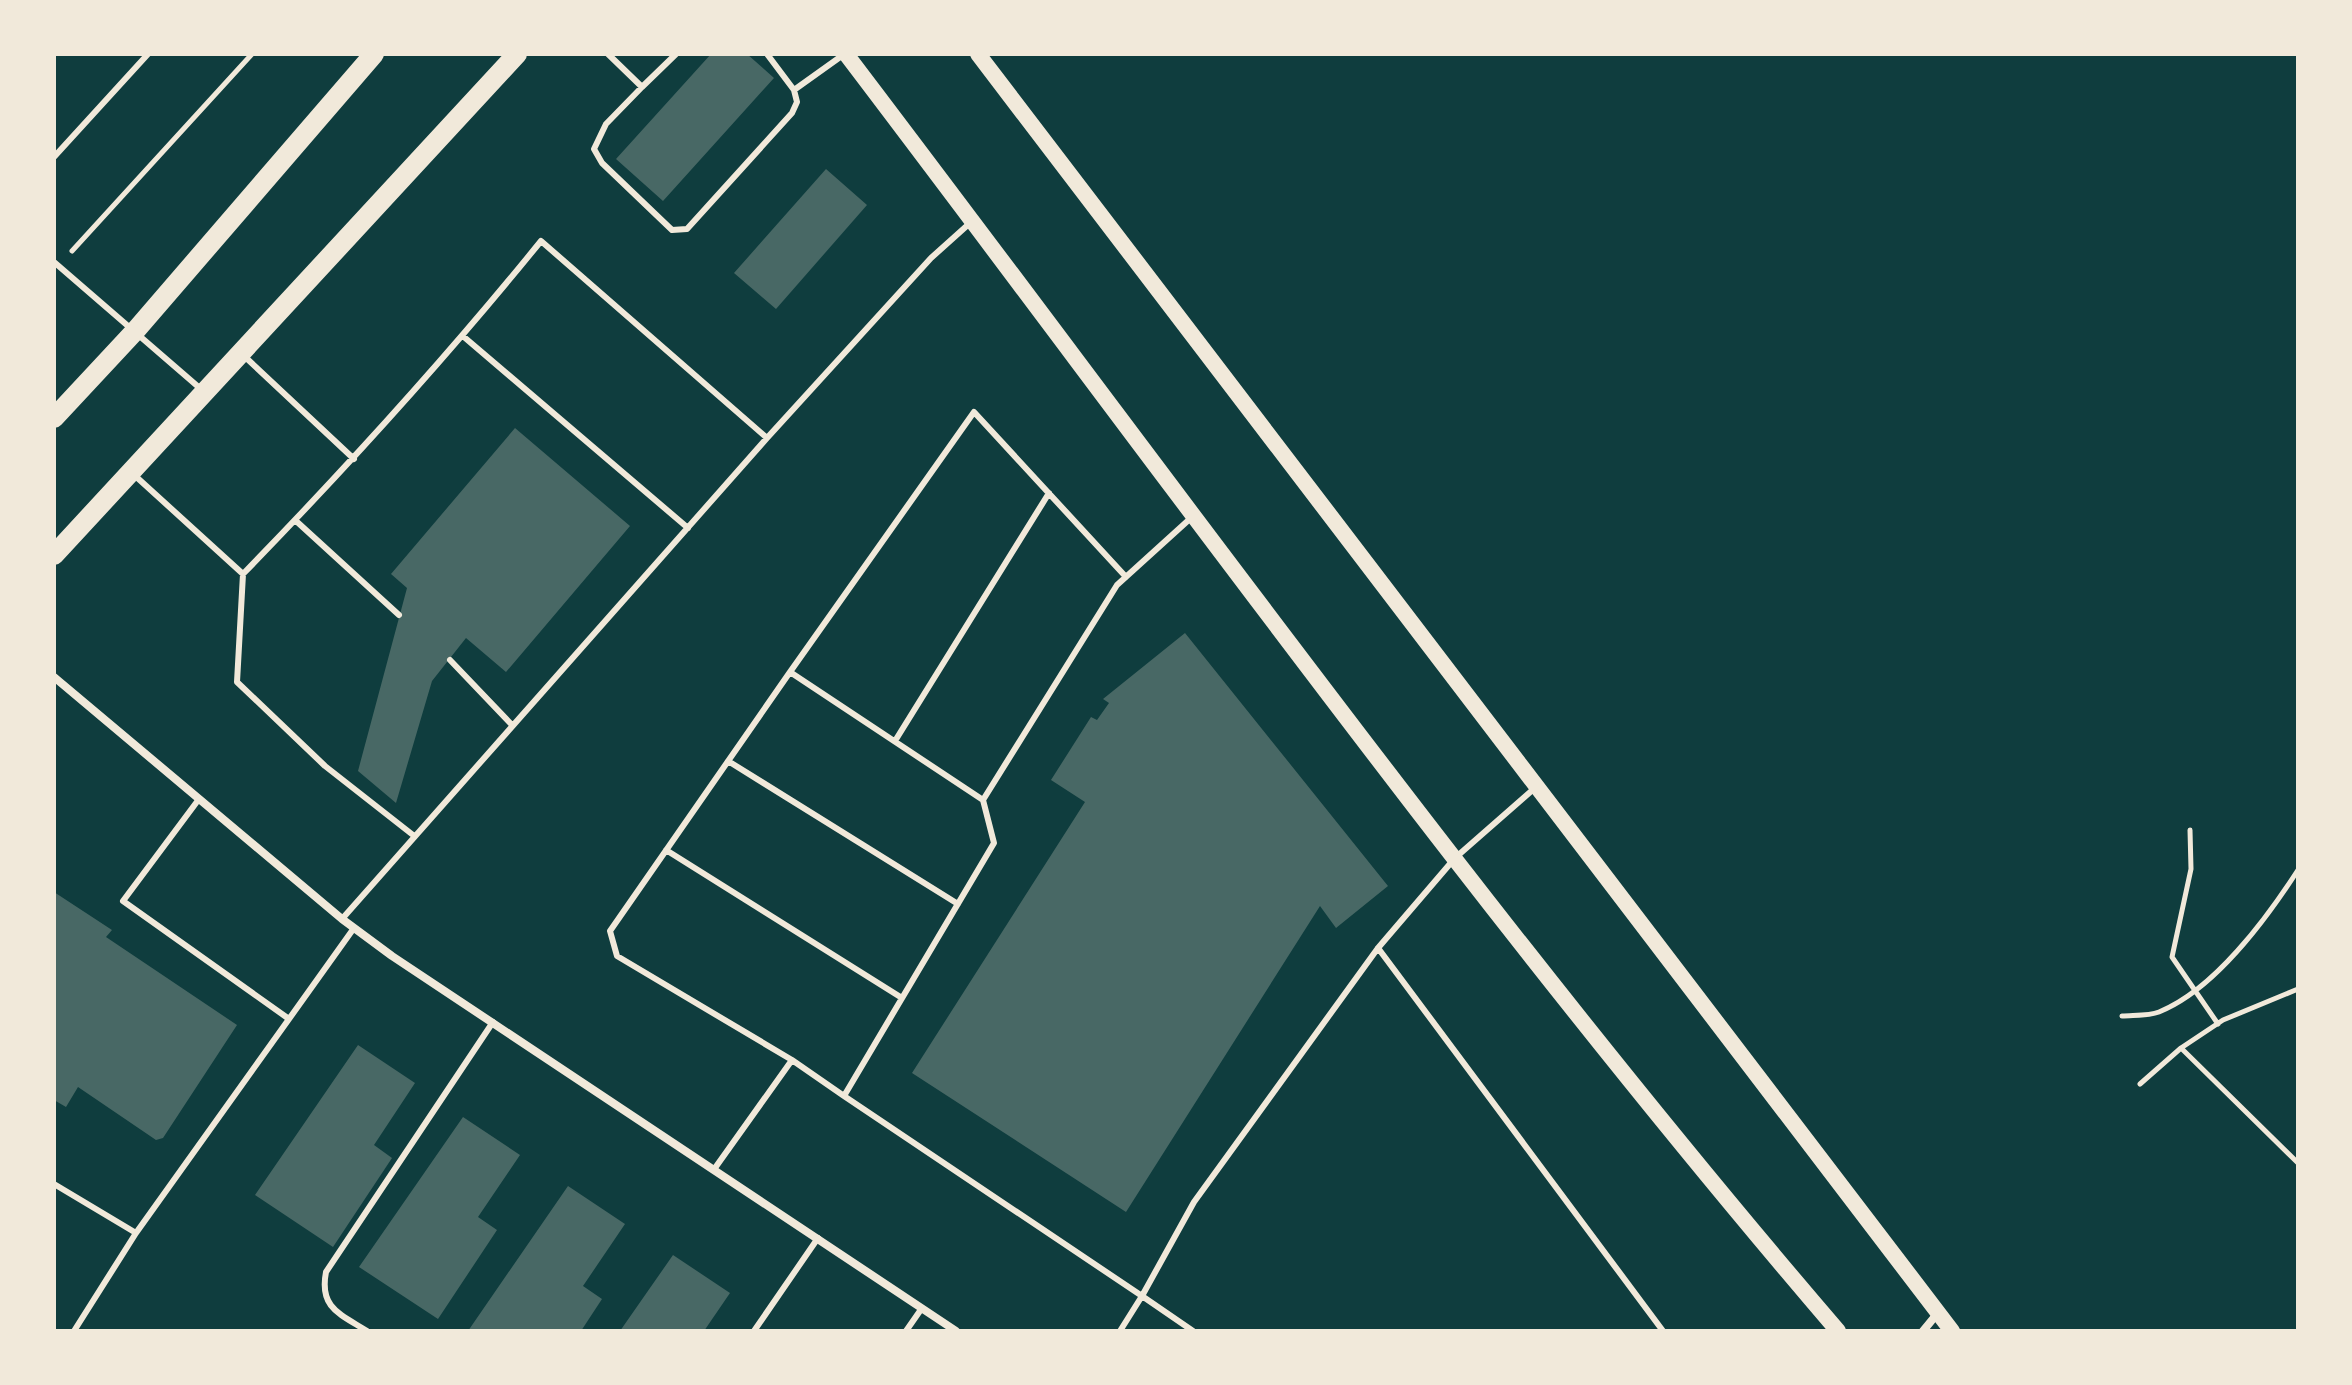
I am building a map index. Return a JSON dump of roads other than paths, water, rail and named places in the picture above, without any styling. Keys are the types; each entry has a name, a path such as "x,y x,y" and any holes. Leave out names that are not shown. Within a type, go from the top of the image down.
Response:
{"main road":[{"path":"54,418 136,330 374,54"},
{"path":"54,555 517,54"},
{"path":"846,54 1455,858 1730,1205 1838,1331"},
{"path":"978,54 1952,1331"}],"street":[{"path":"54,677 354,928 956,1331"},
{"path":"1923,1331 1937,1314"}],"lane":[{"path":"54,157 148,54"},
{"path":"608,54 642,87"},
{"path":"676,54 606,124 594,149 602,163 672,230 687,229 792,113 797,102 794,90 767,54"},
{"path":"794,90 846,54"},
{"path":"342,919 413,835 767,438 931,258 973,221"},
{"path":"413,835 325,766 237,682 243,574 354,459 464,337 541,241 767,438"},
{"path":"56,264 204,391"},
{"path":"464,337 688,528"},
{"path":"240,352 354,459"},
{"path":"1126,577 974,412 610,931 617,956 792,1060 1193,1331"},
{"path":"129,471 243,574"},
{"path":"895,741 1049,493"},
{"path":"983,800 1117,585 1195,515"},
{"path":"295,520 399,615"},
{"path":"450,660 512,725"},
{"path":"790,672 983,800 994,843 844,1096"},
{"path":"728,761 958,904"},
{"path":"1120,1331 1194,1202 1378,948 1455,858 1536,787"},
{"path":"199,799 123,901 289,1019"},
{"path":"666,850 902,998"},
{"path":"74,1331 136,1233 354,928"},
{"path":"1378,948 1663,1331"},
{"path":"367,1331 331,1308 322,1290 326,1272 493,1022"},
{"path":"715,1168 792,1060"},
{"path":"54,1184 136,1233"},
{"path":"754,1331 818,1238"},
{"path":"906,1331 922,1308"}]}
